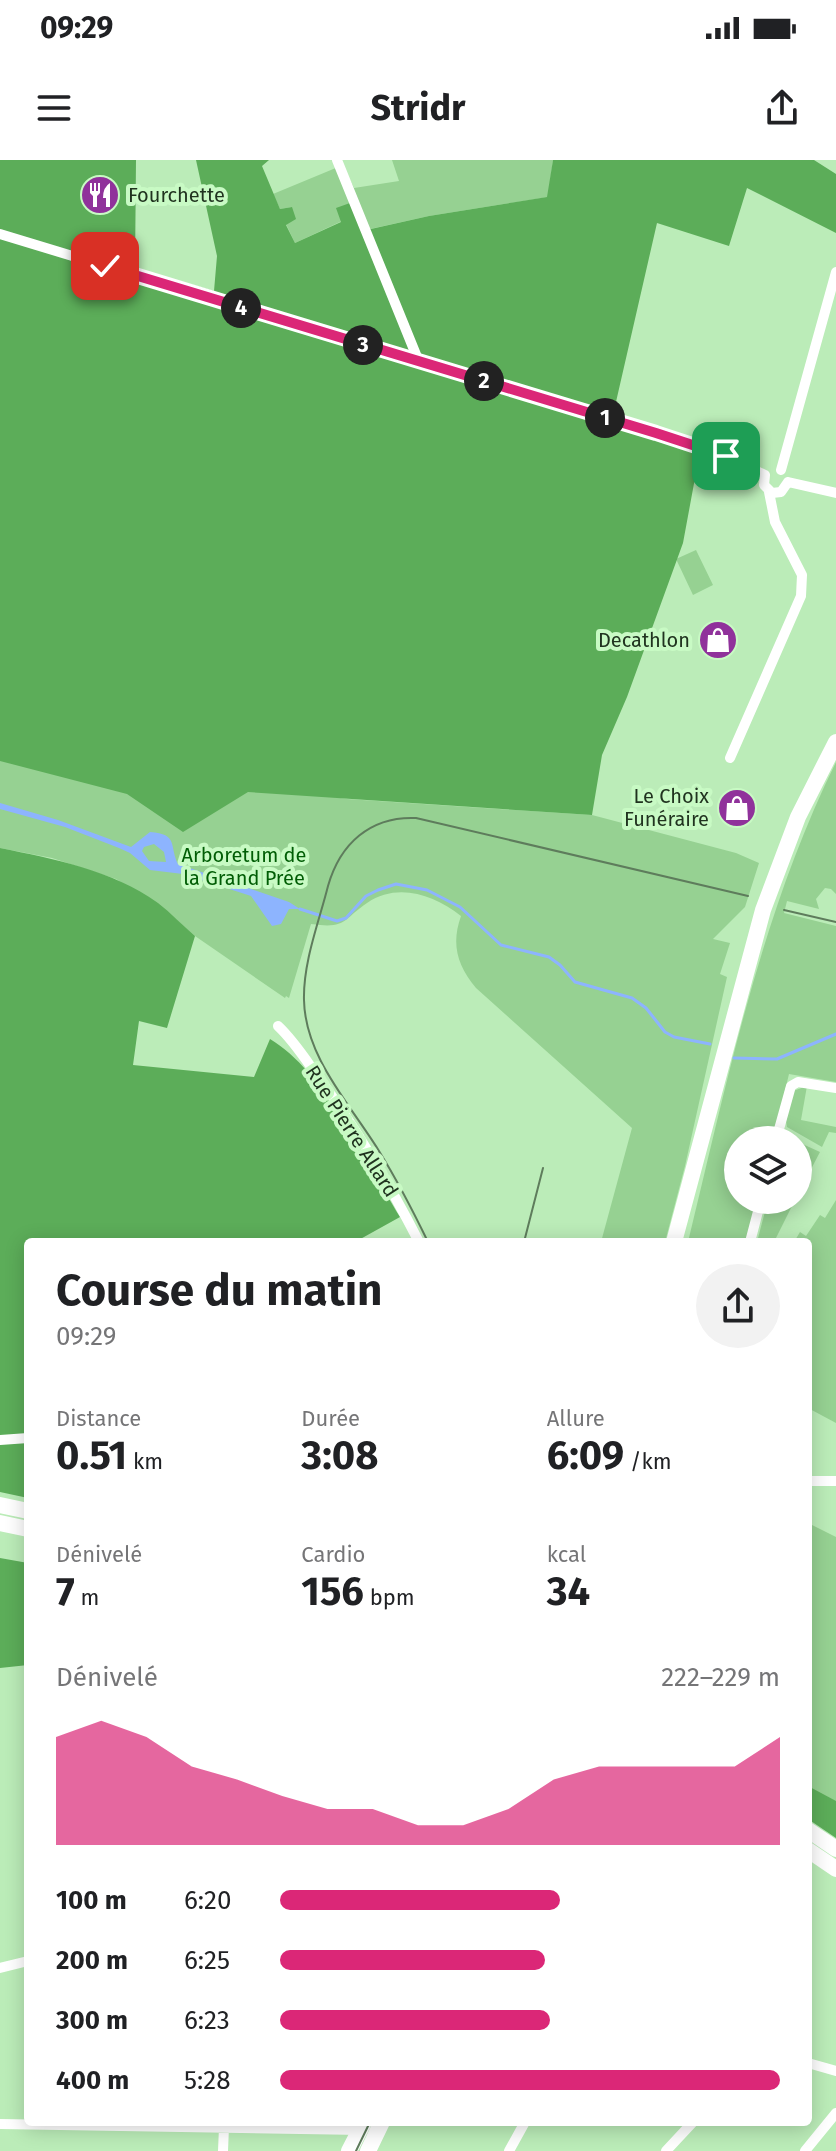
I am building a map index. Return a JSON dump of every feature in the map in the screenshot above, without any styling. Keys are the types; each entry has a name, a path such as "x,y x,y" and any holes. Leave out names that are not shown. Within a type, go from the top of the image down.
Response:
{"main road":[{"path":"675,1238 763,910 798,817 836,742"},
{"path":"0,1505 24,1510"},
{"path":"0,1523 24,1528"},
{"path":"812,1833 836,1849"},
{"path":"812,1853 836,1869"},
{"path":"812,1866 836,1880"},
{"path":"349,2151 371,2127"},
{"path":"368,2151 371,2127"}],"street":[{"path":"337,160 419,362"},
{"path":"0,234 711,450 765,475"},
{"path":"781,470 836,272"},
{"path":"775,492 764,485 765,475 773,469 781,470 788,482"},
{"path":"775,492 788,482"},
{"path":"788,482 836,493"},
{"path":"730,758 801,596 802,575 775,522 775,492"},
{"name":"Rue Pierre Allard","path":"278,1026 338,1103 394,1194 417,1238"},
{"path":"780,1126 791,1086 798,1082 836,1088"},
{"path":"751,1238 757,1214"},
{"path":"0,1440 24,1438"},
{"path":"812,1481 836,1481"},
{"path":"0,1968 24,1962"},
{"path":"812,2064 836,2071"},
{"path":"805,2151 836,2113"},
{"path":"0,2124 24,2124"},
{"path":"195,2126 371,2127"},
{"path":"509,2151 523,2126"},
{"path":"666,2151 689,2126"},
{"path":"223,2151 224,2127"}],"green space":[{"path":"0,160 136,160 135,268 214,291 217,256 196,160 269,160 262,166 280,209 292,207 296,219 286,225 295,243 341,222 336,208 350,203 362,231 429,216 547,197 553,160 814,160 836,174 836,233 747,188 729,246 657,223 613,415 700,451 683,543 627,697 602,755 592,815 248,792 183,832 127,794 0,761"},
{"path":"392,160 553,160 548,197 429,216 361,231 342,221 295,243 286,224 292,207 280,209 273,194 343,165 354,188 399,181"},
{"path":"696,550 713,585 693,595 676,559"},
{"name":"Arboretum de la Grand Prée","path":"0,746 347,799 592,815 736,853 759,863 745,907 713,939 730,943 720,974 727,977 666,1238 602,1238 632,1128 476,988 464,971 456,945 461,916 439,902 416,894 391,893 367,903 338,924 311,924 289,998 285,998 195,936 164,909 116,879 52,858 0,848"},
{"path":"836,762 836,894 825,888 816,899 819,909 787,901 784,913 836,926 836,1082 789,1074 776,1126 724,1126 724,1214 754,1214 748,1238 689,1238 749,998 787,878"},
{"path":"0,848 82,867 122,882 158,903 195,936 167,1028 139,1021 133,1065 254,1077 270,1039 290,1054 326,1095 400,1217 362,1238 24,1238 24,1497 0,1492"},
{"path":"807,1086 801,1120 836,1127 836,1133 829,1132 822,1147 812,1141 812,1126 787,1126 793,1091"},
{"path":"812,1148 820,1152 812,1167"},
{"path":"836,1200 836,1423 812,1410 812,1238 796,1238 800,1232 806,1236 820,1215 825,1218"},
{"path":"764,1214 788,1214 776,1238 758,1238"},
{"path":"812,1525 836,1537 836,1837 812,1821"},
{"path":"0,1558 24,1562 24,1665 0,1668"},
{"path":"812,1788 836,1801 836,1838 812,1822"}],"water":[{"path":"0,803 131,847 150,832 165,835 172,842 178,864 289,902 300,909 289,909 281,924 272,926 251,896 183,874 150,870 119,848 65,827 0,809","holes":["154,844 164,852 166,862 149,861 142,851 144,847"]}],"waterway":[{"path":"300,909 337,921 346,918 366,896 378,890 396,884 427,890 460,907 501,945 549,957 575,982 632,998 646,1008 665,1032 674,1037 710,1044"},
{"path":"734,1058 777,1059 836,1034"}],"tram line":[{"path":"426,1238 386,1162 331,1079 312,1041 306,1021 304,986 312,942 333,871 349,846 359,836 385,822 416,818 748,896"},
{"path":"784,910 836,922"},
{"path":"525,1238 543,1168"},
{"path":"356,2151 368,2126"}],"place":[{"name":"Fourchette","path":"100,195"},
{"name":"Decathlon","path":"718,640"},
{"name":"Le Choix Funéraire","path":"737,808"}],"route":[{"path":"105,266 726,456"}]}
